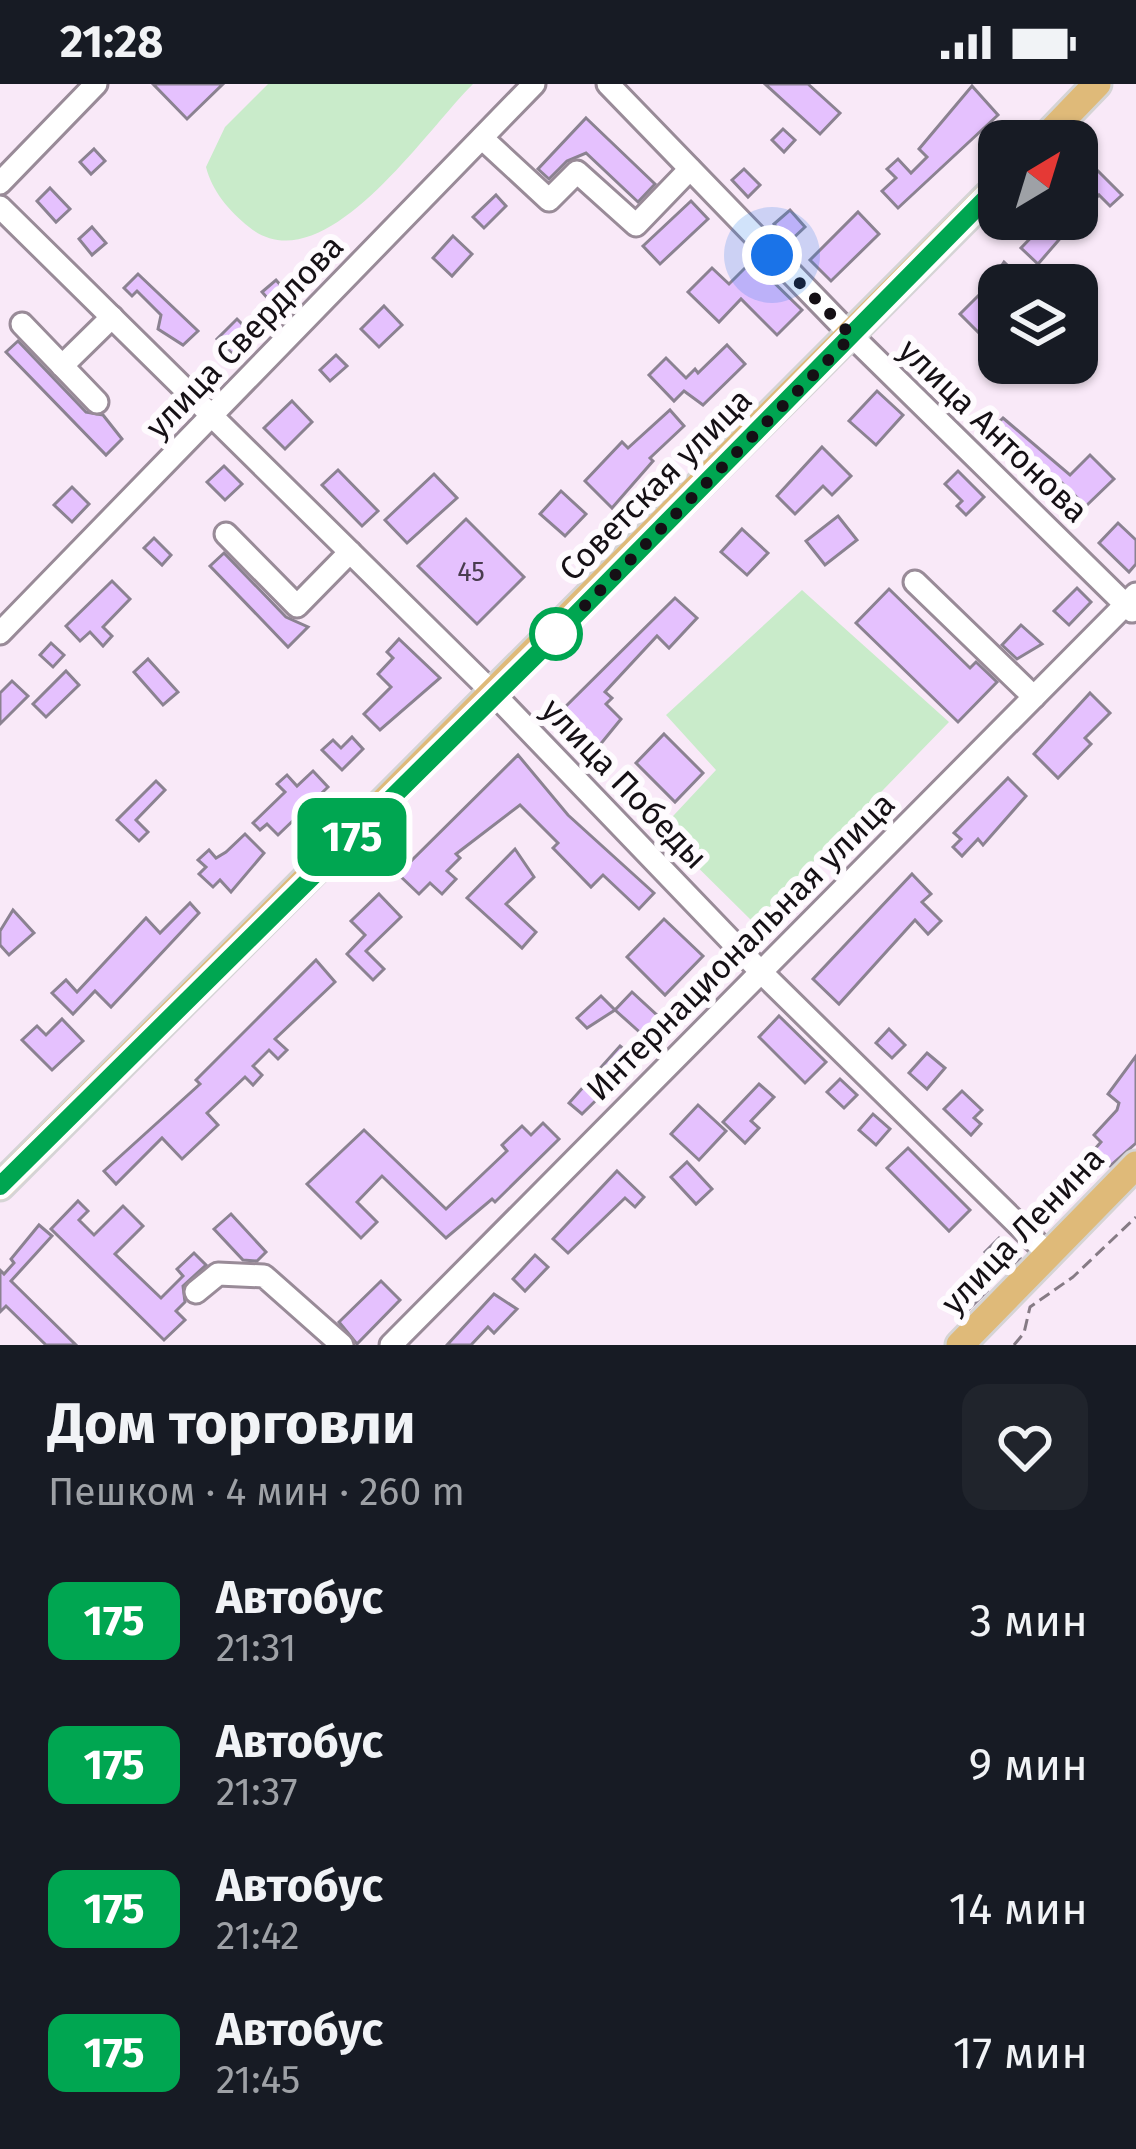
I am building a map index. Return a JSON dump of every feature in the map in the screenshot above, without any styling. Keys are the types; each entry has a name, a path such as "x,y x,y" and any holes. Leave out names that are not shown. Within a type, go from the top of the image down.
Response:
{"main road":[{"path":"1062,120 1097,84"},
{"name":"Советская улица","path":"0,1186 978,207"},
{"name":"улица Ленина","path":"960,1345 1136,1165"}],"street":[{"path":"0,183 96,84"},
{"name":"улица Свердлова","path":"0,633 534,84"},
{"name":"улица Антонова","path":"608,84 852,336 1133,604"},
{"path":"482,138 549,200 577,172 636,225 690,169"},
{"name":"улица Победы","path":"0,207 495,695 761,972 1048,1254"},
{"path":"62,366 112,317"},
{"path":"22,324 97,402"},
{"path":"226,535 297,606 350,552"},
{"path":"915,582 1034,697"},
{"name":"Интернациональная улица","path":"392,1345 1034,697 1133,604"},
{"path":"196,1292 218,1274 264,1276 342,1345"}],"path":[{"path":"1014,1345 1024,1333 1030,1307 1073,1277 1136,1217"}],"green space":[{"path":"268,84 473,84 401,166 340,221 308,237 278,240 249,227 235,214 217,192 206,167 225,127"},
{"path":"802,590 949,722 754,923 660,830 716,770 666,715"}],"building":[{"path":"153,84 223,84 187,119"},
{"path":"765,84 808,84 840,113 820,134"},
{"path":"972,86 998,115 978,120 978,134 898,208 882,191 896,178 887,169 898,159 911,173 927,157 919,149"},
{"path":"586,118 655,184 638,202 586,153 567,161 549,179 538,169"},
{"path":"783,129 795,140 784,152 772,140"},
{"path":"94,149 105,161 91,174 80,162"},
{"path":"744,169 760,185 748,197 732,180"},
{"path":"1098,171 1122,195 1110,206 1099,195"},
{"path":"50,188 70,209 56,222 37,201"},
{"path":"496,195 506,206 484,228 473,217"},
{"path":"691,201 708,219 660,264 643,246"},
{"path":"790,210 805,227 789,242 774,224"},
{"path":"858,212 879,234 831,281 810,260"},
{"path":"92,227 106,243 92,255 79,239"},
{"path":"453,236 472,254 452,276 433,258"},
{"path":"1029,240 1059,240 1038,264 1021,248"},
{"path":"752,261 802,310 777,335 741,299 719,322 688,292 712,268 729,284"},
{"path":"138,274 198,331 183,345 158,329 161,315 137,291 132,296 124,288"},
{"path":"276,280 291,297 277,309 262,292"},
{"path":"978,296 978,332 960,314"},
{"path":"384,306 402,325 379,347 361,329"},
{"path":"237,319 256,338 236,357 217,339"},
{"path":"18,341 86,412 103,415 122,439 106,455 6,352"},
{"path":"727,345 745,364 703,405 684,391 674,401 649,375 666,358 686,378 695,369 698,373"},
{"path":"336,355 347,366 330,381 320,370"},
{"path":"877,391 903,415 876,445 849,421"},
{"path":"292,401 312,422 285,449 264,428"},
{"path":"670,410 684,426 650,458 653,461 612,508 585,481 622,442 628,448"},
{"path":"1003,418 1070,475 1090,455 1114,479 1086,506 1062,483 1048,497 989,432"},
{"path":"822,447 851,476 832,495 823,486 795,514 777,496"},
{"path":"224,466 242,484 225,500 207,482"},
{"path":"338,470 378,511 362,526 322,485"},
{"path":"958,471 984,497 966,515 957,506 962,501 945,484"},
{"path":"434,474 457,498 407,543 385,520"},
{"path":"72,487 89,504 72,522 54,505"},
{"path":"561,491 586,514 565,536 540,514"},
{"path":"838,516 857,540 825,565 806,541"},
{"path":"466,519 524,577 477,624 418,566"},
{"path":"1118,523 1136,540 1136,564 1129,572 1099,543"},
{"path":"742,529 768,553 747,575 721,552"},
{"path":"154,538 171,555 162,565 144,548"},
{"path":"224,553 286,617 308,627 288,647 210,566"},
{"path":"112,581 130,599 103,627 112,636 103,646 90,632 80,641 66,626"},
{"path":"1077,588 1091,602 1069,625 1054,611"},
{"path":"889,589 970,668 976,662 997,682 958,722 856,623"},
{"path":"675,598 697,618 669,648 657,636 605,692 612,698 606,704 621,719 590,757 552,720"},
{"path":"1021,625 1042,644 1017,659 1002,645"},
{"path":"399,639 440,678 380,730 364,714 391,687 378,674 393,658 387,652"},
{"path":"51,643 64,655 53,667 40,655"},
{"path":"148,659 178,692 163,705 134,672"},
{"path":"66,671 79,685 46,717 33,704"},
{"path":"12,681 28,696 0,724 0,693"},
{"path":"1090,693 1110,713 1085,738 1091,744 1058,778 1034,754"},
{"path":"664,734 703,773 675,802 636,763"},
{"path":"352,737 363,749 342,770 322,750 333,740 341,748"},
{"path":"518,755 568,815 654,893 639,909 603,875 591,887 553,848 558,843 520,805 456,854 460,858 447,871 456,879 442,894 430,883 419,894 398,874"},
{"path":"313,771 328,787 278,835 267,824 260,830 253,823 285,792 277,784 287,775 297,786"},
{"path":"1008,778 1026,796 983,845 978,839 962,856 953,847 961,839 954,833"},
{"path":"156,781 165,790 136,820 148,832 139,841 117,820"},
{"path":"245,834 264,853 231,892 220,880 213,887 199,874 206,867 198,860 209,850 216,858"},
{"path":"515,849 534,877 506,904 536,932 522,948 467,898"},
{"path":"912,874 931,894 922,902 941,921 928,934 915,920 839,1004 813,979"},
{"path":"379,894 401,917 366,951 384,969 373,980 347,954 365,935 351,921"},
{"path":"190,903 199,913 111,1007 95,991 73,1014 52,993 66,980 77,992 146,918 160,933"},
{"path":"13,910 34,933 9,955 0,945 0,931"},
{"path":"664,919 703,956 665,995 627,957"},
{"path":"316,960 335,982 275,1039 287,1050 278,1059 269,1050 253,1066 262,1075 253,1085 245,1077 207,1113 218,1125 182,1159 162,1138 116,1184 104,1171 200,1084 196,1080"},
{"path":"632,992 670,1027 654,1045 615,1010"},
{"path":"601,996 615,1010 587,1028 577,1018"},
{"path":"779,1016 826,1062 805,1083 759,1037"},
{"path":"62,1019 83,1041 52,1070 22,1040 37,1026 46,1035"},
{"path":"889,1029 905,1045 892,1058 876,1043"},
{"path":"620,1046 637,1060 582,1114 569,1103"},
{"path":"927,1053 945,1068 927,1089 909,1073"},
{"path":"1136,1056 1136,1143 1110,1166 1094,1150 1101,1142 1094,1135 1117,1110 1119,1103 1108,1094"},
{"path":"840,1079 857,1095 844,1108 827,1092"},
{"path":"759,1084 774,1097 751,1121 759,1128 745,1143 723,1122"},
{"path":"962,1091 982,1110 974,1118 981,1124 971,1135 944,1109"},
{"path":"698,1105 726,1131 699,1160 671,1134"},
{"path":"873,1114 890,1129 876,1145 859,1130"},
{"path":"543,1123 559,1139 495,1202 492,1199 446,1238 382,1176 357,1202 377,1222 361,1238 307,1184 364,1130 446,1209 507,1151 502,1145 522,1126 531,1135"},
{"path":"908,1148 970,1210 949,1231 887,1168"},
{"path":"687,1162 712,1189 696,1204 671,1177"},
{"path":"617,1171 644,1197 635,1207 625,1198 568,1253 553,1239"},
{"path":"78,1201 88,1211 79,1220 94,1235 123,1206 143,1226 115,1254 161,1298 183,1276 177,1269 194,1253 206,1265 183,1286 185,1302 176,1311 185,1320 164,1340 51,1229"},
{"path":"231,1214 266,1252 257,1261 243,1260 214,1229"},
{"path":"39,1225 52,1236 11,1281 76,1345 46,1345 6,1306 0,1312 0,1270 4,1274 14,1263 11,1259"},
{"path":"999,1238 1020,1258 1006,1272 985,1252"},
{"path":"535,1255 548,1267 525,1291 513,1279"},
{"path":"971,1273 987,1291 966,1312 949,1294"},
{"path":"381,1281 400,1300 357,1344 339,1322"},
{"path":"494,1294 517,1309 494,1333 488,1327 471,1345 447,1345"}],"bus line":[{"name":"175","path":"0,1186 548,643 978,207"}],"route":[{"path":"556,634 548,643 852,336 772,255"}]}
